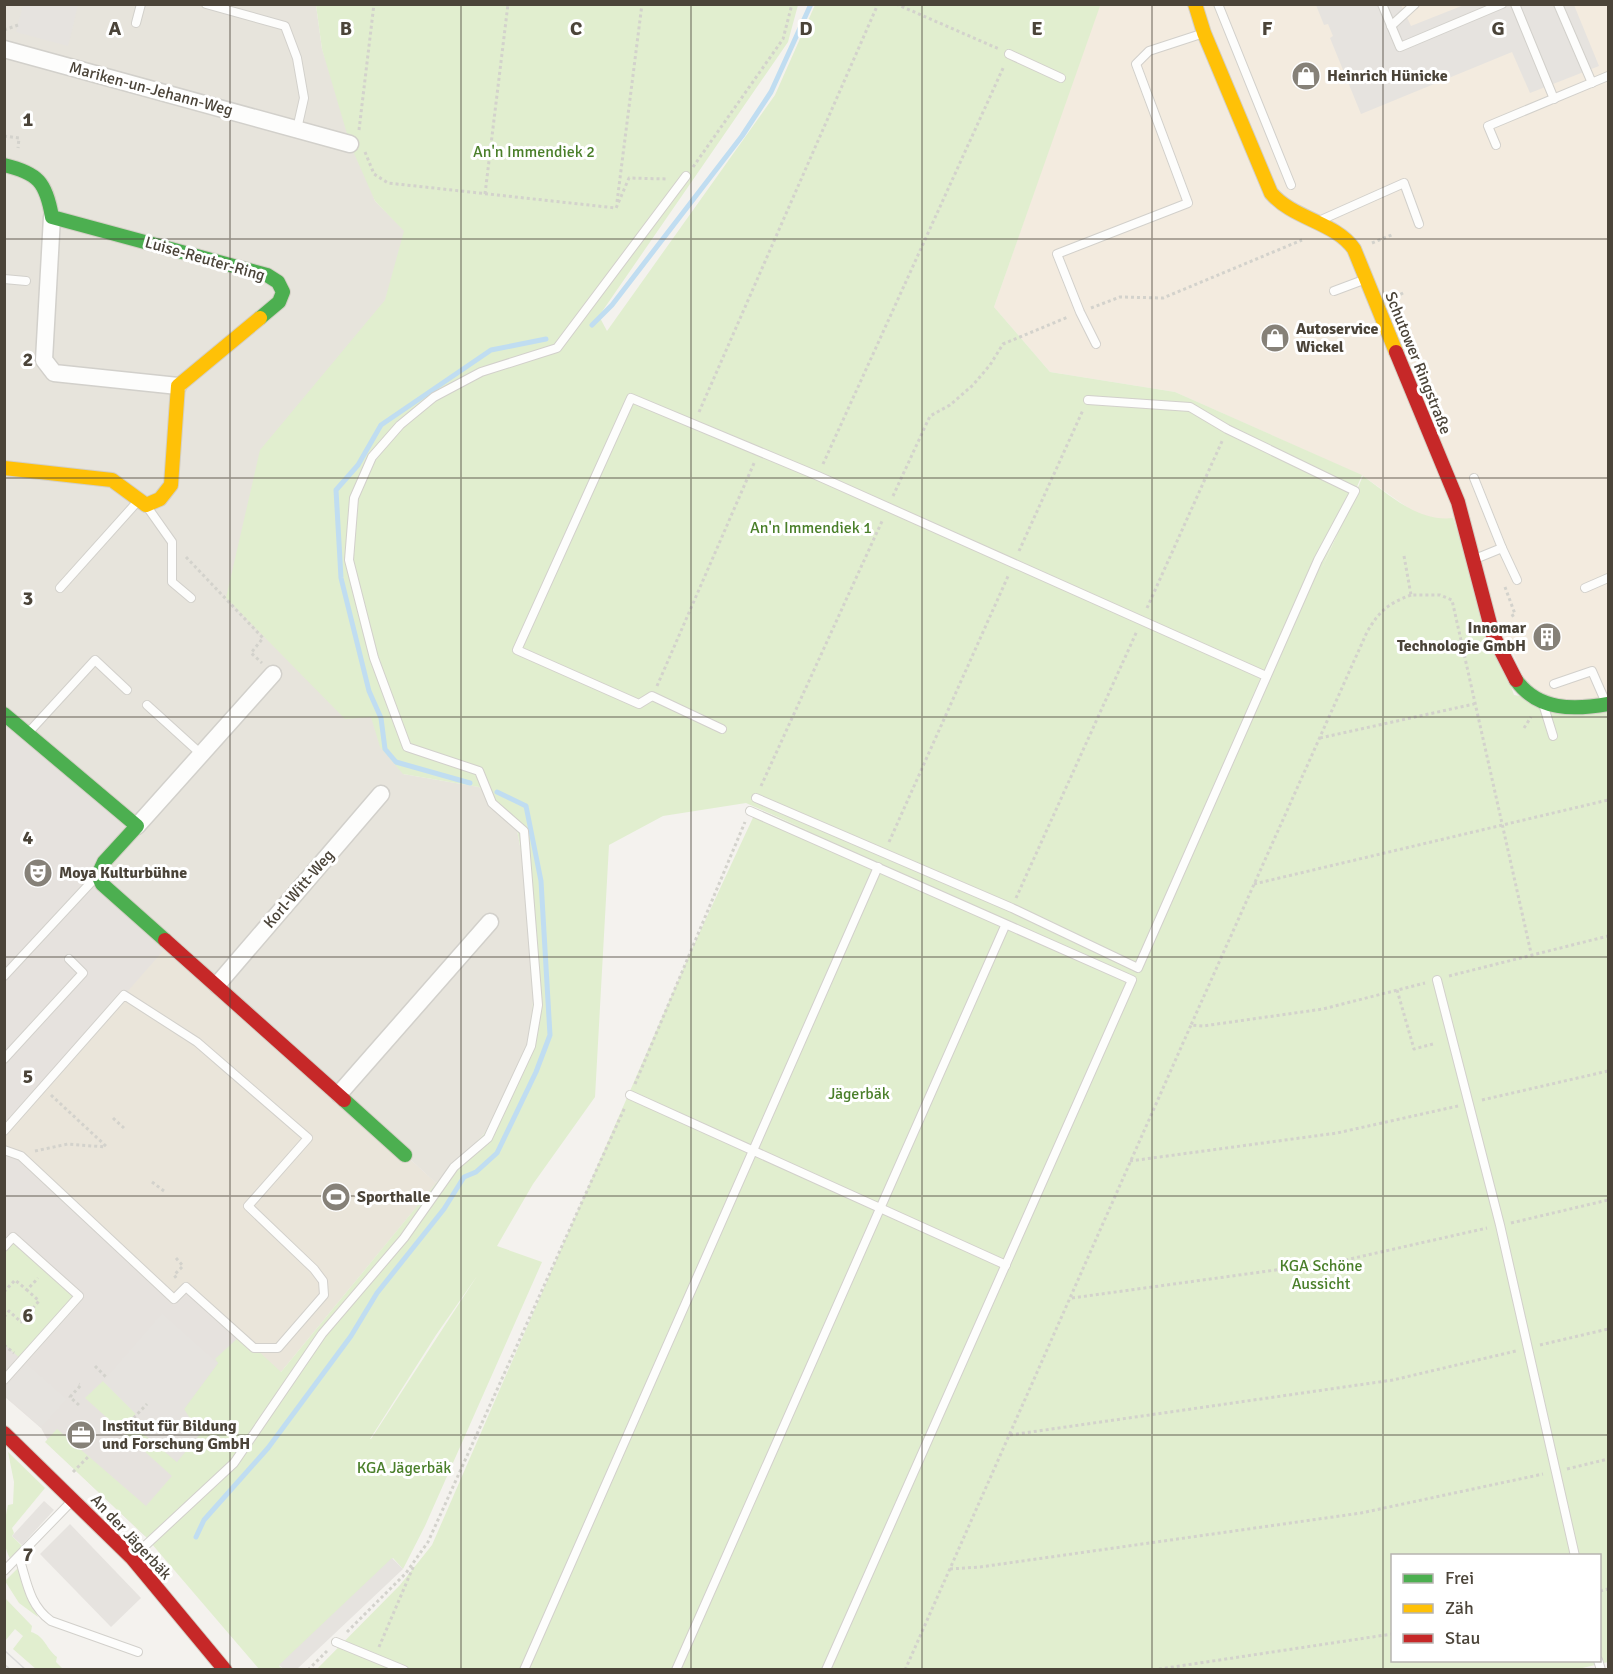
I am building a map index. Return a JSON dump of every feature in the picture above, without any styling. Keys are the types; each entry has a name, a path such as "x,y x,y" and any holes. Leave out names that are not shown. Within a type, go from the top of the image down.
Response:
{"street":[{"name":"Schutower Ringstraße","path":"1196,4 1204,33 1271,193 1282,206 1347,239 1354,249 1458,502 1493,635 1501,656 1523,690 1542,702 1557,708 1578,709 1608,705"},
{"name":"Mariken-un-Jehann-Weg","path":"4,49 297,129 355,142"},
{"path":"4,165 26,170 39,178 48,192 52,217 44,360 54,374 178,386 171,485 160,499 142,503 112,480 4,468"},
{"name":"Luise-Reuter-Ring","path":"52,217 267,274 278,282 283,292 279,302 178,386"},
{"path":"273,674 104,862 98,875 102,884 405,1155"},
{"path":"4,714 137,826"},
{"name":"Korl-Witt-Weg","path":"217,985 381,794"},
{"path":"339,1094 490,922"},
{"name":"An der Jägerbäk","path":"4,1433 132,1558 225,1670"}],"lane":[{"path":"136,23 141,4"},
{"path":"206,4 285,26 297,58 304,98 297,129"},
{"path":"1218,4 1291,185"},
{"path":"1382,4 1400,47 1502,4"},
{"path":"1391,26 1415,4"},
{"path":"1515,4 1554,99"},
{"path":"1558,4 1592,83"},
{"path":"1096,344 1080,312 1057,254 1188,203 1136,64 1149,51 1204,33"},
{"path":"1009,54 1061,78"},
{"path":"1496,145 1488,126 1608,76"},
{"path":"132,1558 234,1463 322,1334 404,1238 454,1167 488,1138 531,1046 538,1005 524,831 492,803 479,771 407,747 374,658 349,560 354,498 372,457 400,425 434,397 481,372 557,348 686,176"},
{"path":"1322,226 1356,202 1404,183 1419,224"},
{"path":"4,279 26,281"},
{"path":"1334,291 1366,279"},
{"path":"722,729 652,696 639,704 517,650 631,398 694,422 818,476 1266,676"},
{"path":"756,798 884,855 1012,908 1138,968 1318,560 1355,490 1227,429 1190,407 1088,400"},
{"path":"1474,478 1517,579"},
{"path":"60,588 142,503 172,542 172,582 191,598"},
{"path":"1473,560 1502,548"},
{"path":"1585,588 1608,578"},
{"path":"28,734 95,660 128,690"},
{"path":"1554,684 1592,671 1608,705"},
{"path":"1542,702 1552,736"},
{"path":"147,705 201,754"},
{"path":"750,811 879,867 1005,926 1132,980 826,1670"},
{"path":"524,1670 879,867"},
{"path":"4,976 98,875"},
{"path":"676,1670 1005,926"},
{"path":"4,1059 83,973 69,960"},
{"path":"1437,980 1500,1225 1575,1554"},
{"path":"4,1131 124,995 197,1042 308,1138 248,1206 314,1269 323,1281 324,1295 278,1348 255,1348 186,1287 174,1299 21,1156 4,1150"},
{"path":"630,1095 753,1153 1006,1265"},
{"path":"4,1247 14,1237 79,1296 4,1380"},
{"path":"4,1571 74,1500"},
{"path":"19,1557 32,1599 39,1612 51,1621 138,1652"},
{"path":"336,1642 404,1670"}],"path":[{"path":"374,4 355,142 374,174 388,183 616,208"},
{"path":"485,194 508,4"},
{"path":"616,208 642,4"},
{"path":"616,208 629,178 655,180 686,176 783,39 792,4"},
{"path":"694,422 878,4"},
{"path":"818,476 1009,54 896,4"},
{"path":"4,30 18,25"},
{"path":"756,798 930,416 950,405 973,385 990,365 1003,344 1120,297 1163,298 1322,226"},
{"path":"884,855 1088,400"},
{"path":"1012,908 1227,429"},
{"path":"652,696 759,451"},
{"path":"172,542 263,638 251,653 273,674"},
{"path":"1404,556 1412,595"},
{"path":"905,1670 1059,1319 1072,1298 1130,1161 1367,632 1378,612 1391,603 1412,595 1440,595 1452,600 1501,825 1532,954"},
{"path":"1320,738 1474,704"},
{"path":"1254,884 1608,800"},
{"path":"374,1657 415,1562 428,1542 630,1095 750,811"},
{"path":"1191,1025 1203,1026 1323,1009 1608,936"},
{"path":"1396,990 1414,1049 1433,1044"},
{"path":"1130,1161 1337,1133 1608,1071"},
{"path":"21,1156 40,1148 68,1144 107,1147 42,1087"},
{"path":"113,1118 124,1128"},
{"path":"152,1182 164,1191"},
{"path":"1072,1298 1341,1261 1608,1200"},
{"path":"176,1258 183,1266"},
{"path":"27,1290 48,1268"},
{"path":"4,1292 15,1280 39,1301 21,1322 4,1307"},
{"path":"4,1317 9,1311"},
{"path":"1010,1434 1393,1380 1608,1329"},
{"path":"95,1366 106,1377"},
{"path":"79,1384 81,1385 70,1397 79,1405"},
{"path":"121,1431 147,1404"},
{"path":"950,1569 980,1567 1360,1513 1608,1459"},
{"path":"308,1670 415,1562"},
{"path":"1153,1670 1391,1634"}],"shaded area":[{"path":"4,5 316,5 322,49 375,201 464,290 403,774 479,787 516,825 526,877 534,990 529,1043 504,1099 484,1134 436,1183 102,884 5,714"},
{"path":"23,5 78,5 68,46 16,32"},
{"path":"1099,5 1608,5 1608,711 1539,711 1453,519 1437,520 1414,512 1363,476 1175,392 1050,372 994,307"},
{"path":"1316,5 1401,5 1411,26 1464,5 1574,5 1599,66 1530,93 1512,52 1361,114 1330,38 1333,36 1328,24 1324,25"},
{"path":"4,714 137,826 98,875 436,1183 145,1536 52,1448 41,1428 5,1397"},
{"path":"170,943 436,1183 281,1372 186,1287 174,1299 21,1156 5,1150 5,1131"},
{"path":"162,1313 218,1363 184,1409 200,1434 177,1462 129,1422 136,1414 103,1381"},
{"path":"26,1363 67,1399 41,1428 5,1396 5,1388"},
{"path":"44,1501 54,1510 22,1545 12,1536"},
{"path":"70,1524 141,1598 111,1627 40,1554"},
{"path":"392,1558 403,1569 297,1669 283,1669 279,1665"}],"green space":[{"path":"1096,4 1100,6 994,307 1050,372 1175,392 1362,475 1320,573 1363,476 1417,512 1440,518 1453,518 1514,695 1608,711 1608,1662 1574,1670 317,1669 400,1585 432,1545 691,951 757,809 807,830 746,803 663,816 609,845 595,1097 533,1184 497,1246 542,1262 425,1526 403,1569 393,1558 279,1666 283,1669 259,1669 145,1536 45,1442 57,1429 146,1506 172,1476 85,1398 103,1381 136,1414 130,1422 177,1462 184,1409 218,1363 215,1359 241,1335 281,1372 436,1183 484,1134 504,1099 529,1043 534,990 526,877 516,825 479,787 403,774 380,747 371,717 345,719 226,598 260,450 385,300 404,231 375,201 350,144 322,49 316,5 798,5 788,42 599,316 607,331 775,95 815,5","holes":["477,1276 371,1439 436,1335"]},
{"path":"13,1237 79,1296 22,1360 5,1345 5,1247"},
{"path":"8,1452 45,1488 12,1528 14,1533 12,1536 22,1546 11,1560 4,1533 8,1505 13,1504 14,1482"},
{"path":"18,1568 27,1596 38,1617 19,1603 5,1581"},
{"path":"5,1598 32,1626 31,1632 36,1634 57,1657 56,1662 63,1669 36,1669 13,1649 23,1636 15,1629 5,1641"}],"waterway":[{"path":"592,325 612,305 742,136 771,92 811,4"},
{"path":"470,783 396,762 385,749 381,718 369,691 341,578 336,490 358,465 381,425 491,350 546,339"},
{"path":"196,1537 204,1520 268,1448 351,1336 377,1293 444,1209 464,1177 476,1172 497,1153 536,1072 550,1035 541,881 526,806 497,792"}],"tram line":[{"path":"4,1650 26,1670"},
{"path":"4,1664 11,1670"}],"traffic: fast":[{"path":"4,165 25,172 38,181 47,195 52,217 267,275 278,282 283,292 279,302 260,318"},
{"path":"1516,680 1535,698 1546,703 1570,707 1608,704"},
{"path":"4,714 137,826 104,862 98,875 102,884 165,940"},
{"path":"344,1100 405,1155"}],"traffic: slow":[{"path":"1195,4 1204,33 1271,193 1291,209 1336,233 1354,249 1396,352"},
{"path":"4,468 112,480 146,505 160,499 171,485 178,386 260,318"}],"traffic: jam":[{"path":"1396,352 1458,502 1493,635 1516,680"},
{"path":"165,940 344,1100"},
{"path":"4,1433 132,1558 225,1670"}],"place":[{"name":"Heinrich Hünicke","path":"1306,76"},
{"name":"Autoservice Wickel","path":"1275,338"},
{"name":"Innomar Technologie GmbH","path":"1547,637"},
{"name":"Moya Kulturbühne","path":"38,873"},
{"name":"Sporthalle","path":"336,1197"},
{"name":"Institut für Bildung und Forschung GmbH","path":"81,1435"}],"park label":[{"name":"An'n Immendiek 2","path":"534,152"},
{"name":"An'n Immendiek 1","path":"811,528"},
{"name":"Jägerbäk","path":"859,1094"},
{"name":"KGA Schöne Aussicht","path":"1321,1275"},
{"name":"KGA Jägerbäk","path":"404,1468"}]}
